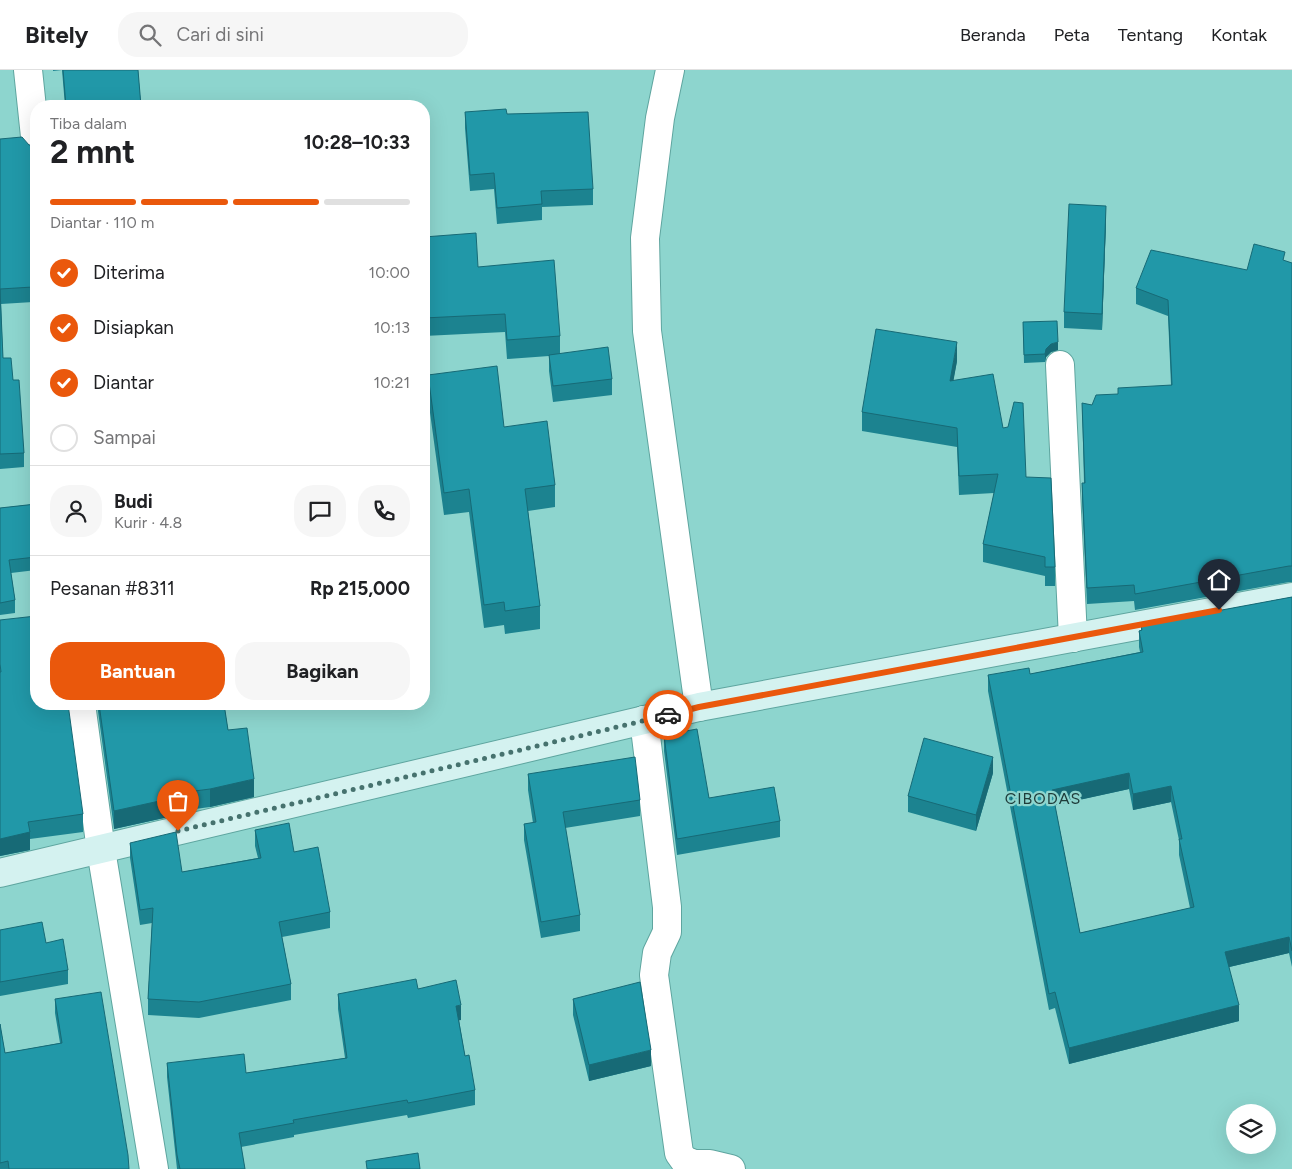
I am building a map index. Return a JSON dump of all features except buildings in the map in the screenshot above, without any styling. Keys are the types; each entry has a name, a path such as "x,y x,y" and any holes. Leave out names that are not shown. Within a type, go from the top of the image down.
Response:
{"main road":[{"path":"0,873 699,707 1292,597"}],"street":[{"path":"28,70 31,100"},
{"path":"670,70 660,118 645,238 647,331 699,707"},
{"path":"1060,365 1073,638"},
{"path":"82,710 101,850 154,1169"},
{"path":"644,720 667,907 667,932 657,953 654,975 679,1154 684,1160 694,1164 710,1164 731,1169"}],"way so far":[{"path":"178,831 668,715"}],"district":[{"name":"CIBODAS","path":"1043,798"}],"route":[{"path":"668,715 699,707 1219,610"}]}
